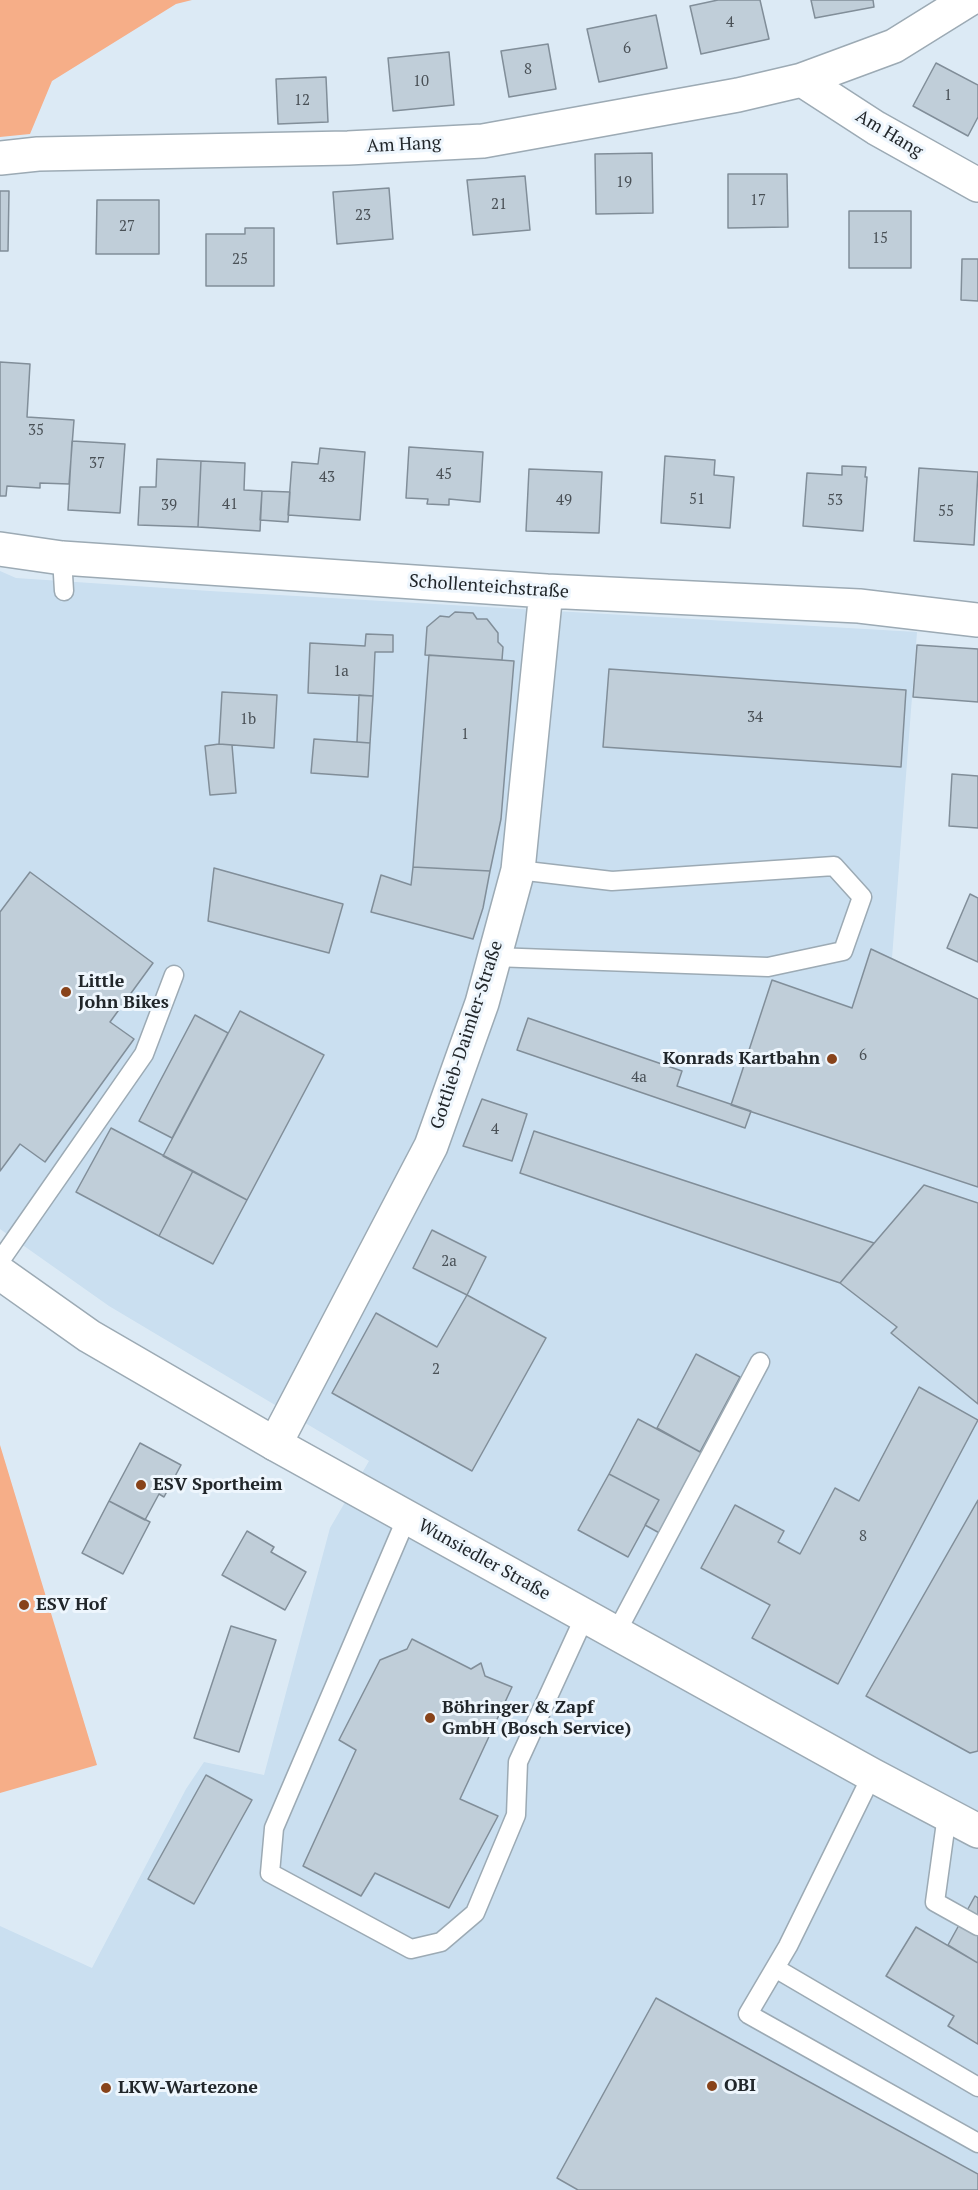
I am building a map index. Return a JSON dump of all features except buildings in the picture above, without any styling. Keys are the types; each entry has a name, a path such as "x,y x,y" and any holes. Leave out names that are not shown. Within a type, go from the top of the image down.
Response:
{"street":[{"name":"Am Hang","path":"0,158 38,154 348,148 483,141 738,95 802,80 894,46 968,0"},
{"name":"Am Hang","path":"802,80 876,128 978,185"},
{"name":"Schollenteichstraße","path":"0,549 62,558 546,591 859,606 978,620"},
{"name":"Gottlieb-Daimler-Straße","path":"275,1444 431,1146 482,1003 518,870 546,591"},
{"name":"Wunsiedler Straße","path":"0,1273 89,1336 275,1444 872,1775 978,1831"}],"lane":[{"path":"62,558 64,591"},
{"path":"494,957 768,968 843,951 862,897 834,866 612,881 518,870"},
{"path":"0,1261 144,1054 174,975"},
{"path":"616,1633 760,1362"},
{"path":"406,1517 274,1828 270,1873 411,1949 441,1942 475,1913 516,1815 518,1762 585,1616"},
{"path":"872,1775 788,1946 748,2014 978,2143"},
{"path":"946,1815 935,1902 978,1926"},
{"path":"775,1968 978,2088"}],"shaded area":[{"path":"0,0 192,0 176,4 52,81 30,134 0,137"},
{"path":"0,571 16,578 210,591 917,632 892,958 978,999 978,2190 0,2190 0,1926 92,1968 186,1789 204,1762 264,1775 330,1528 369,1461 109,1306 0,1229"},
{"name":"ESV Hof","path":"0,1445 97,1765 0,1793"}],"place":[{"name":"Little John Bikes","path":"66,992"},
{"name":"Konrads Kartbahn","path":"832,1059"},
{"name":"ESV Sportheim","path":"141,1485"},
{"name":"ESV Hof","path":"24,1605"},
{"name":"Böhringer & Zapf GmbH (Bosch Service)","path":"430,1718"},
{"name":"OBI","path":"712,2086"},
{"name":"LKW-Wartezone","path":"106,2088"}]}
